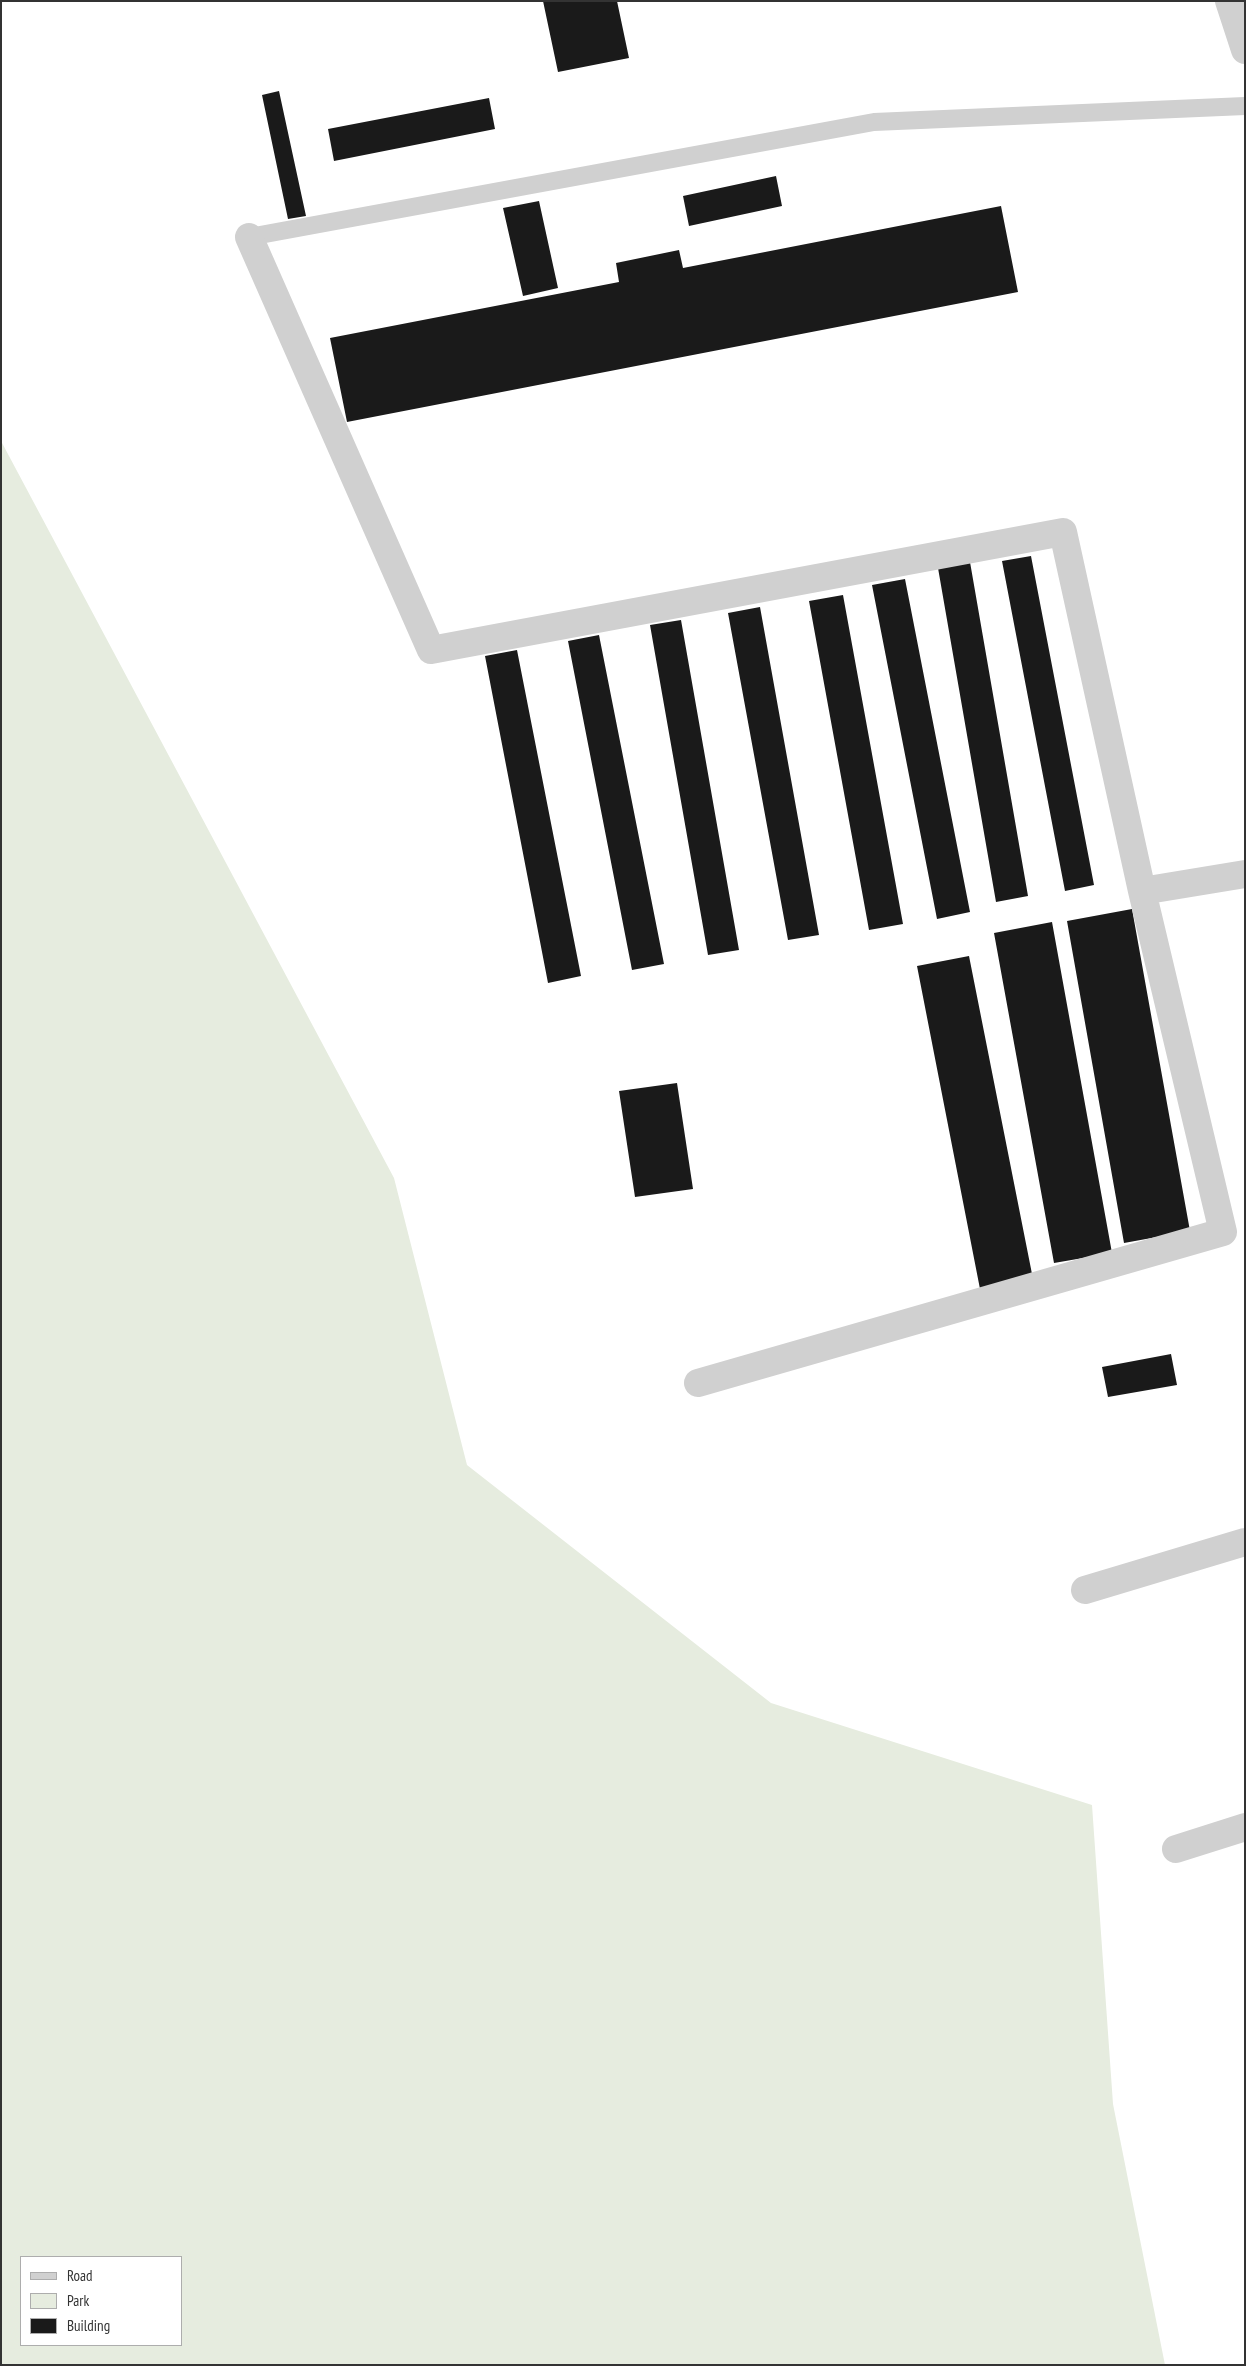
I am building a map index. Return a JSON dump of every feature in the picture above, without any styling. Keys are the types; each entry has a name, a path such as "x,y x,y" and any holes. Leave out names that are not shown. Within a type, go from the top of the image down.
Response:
{"street":[{"path":"1229,1 1245,50"},
{"path":"249,237 430,650 1063,532 1142,891 1223,1232 698,1383"},
{"path":"1142,891 1245,874"},
{"path":"1085,1590 1245,1542"},
{"path":"1176,1849 1245,1826"}],"lane":[{"path":"249,237 874,122 1245,106"}],"green space":[{"path":"1,441 394,1178 467,1465 771,1703 1092,1805 1113,2104 1165,2365 1,2365"}],"building":[{"path":"543,1 617,1 629,58 558,72"},
{"path":"279,91 306,216 288,219 262,95"},
{"path":"489,98 495,129 334,161 328,129"},
{"path":"776,176 782,206 689,226 683,196"},
{"path":"539,201 558,288 523,296 503,208"},
{"path":"1001,206 1018,292 347,422 330,338 619,282 616,263 679,250 683,268"},
{"path":"1031,556 1094,885 1065,891 1002,561"},
{"path":"970,562 1028,896 996,902 938,568"},
{"path":"905,579 970,912 937,919 872,585"},
{"path":"843,595 903,924 869,930 809,601"},
{"path":"760,607 819,935 788,940 728,613"},
{"path":"681,620 739,950 708,955 650,625"},
{"path":"599,635 664,964 632,970 568,641"},
{"path":"517,650 581,976 548,983 485,656"},
{"path":"1132,909 1190,1231 1124,1243 1067,921"},
{"path":"1052,922 1112,1253 1054,1263 994,933"},
{"path":"969,956 1033,1279 980,1289 917,966"},
{"path":"677,1083 693,1189 635,1197 619,1091"},
{"path":"1171,1354 1177,1385 1108,1397 1102,1367"}]}
